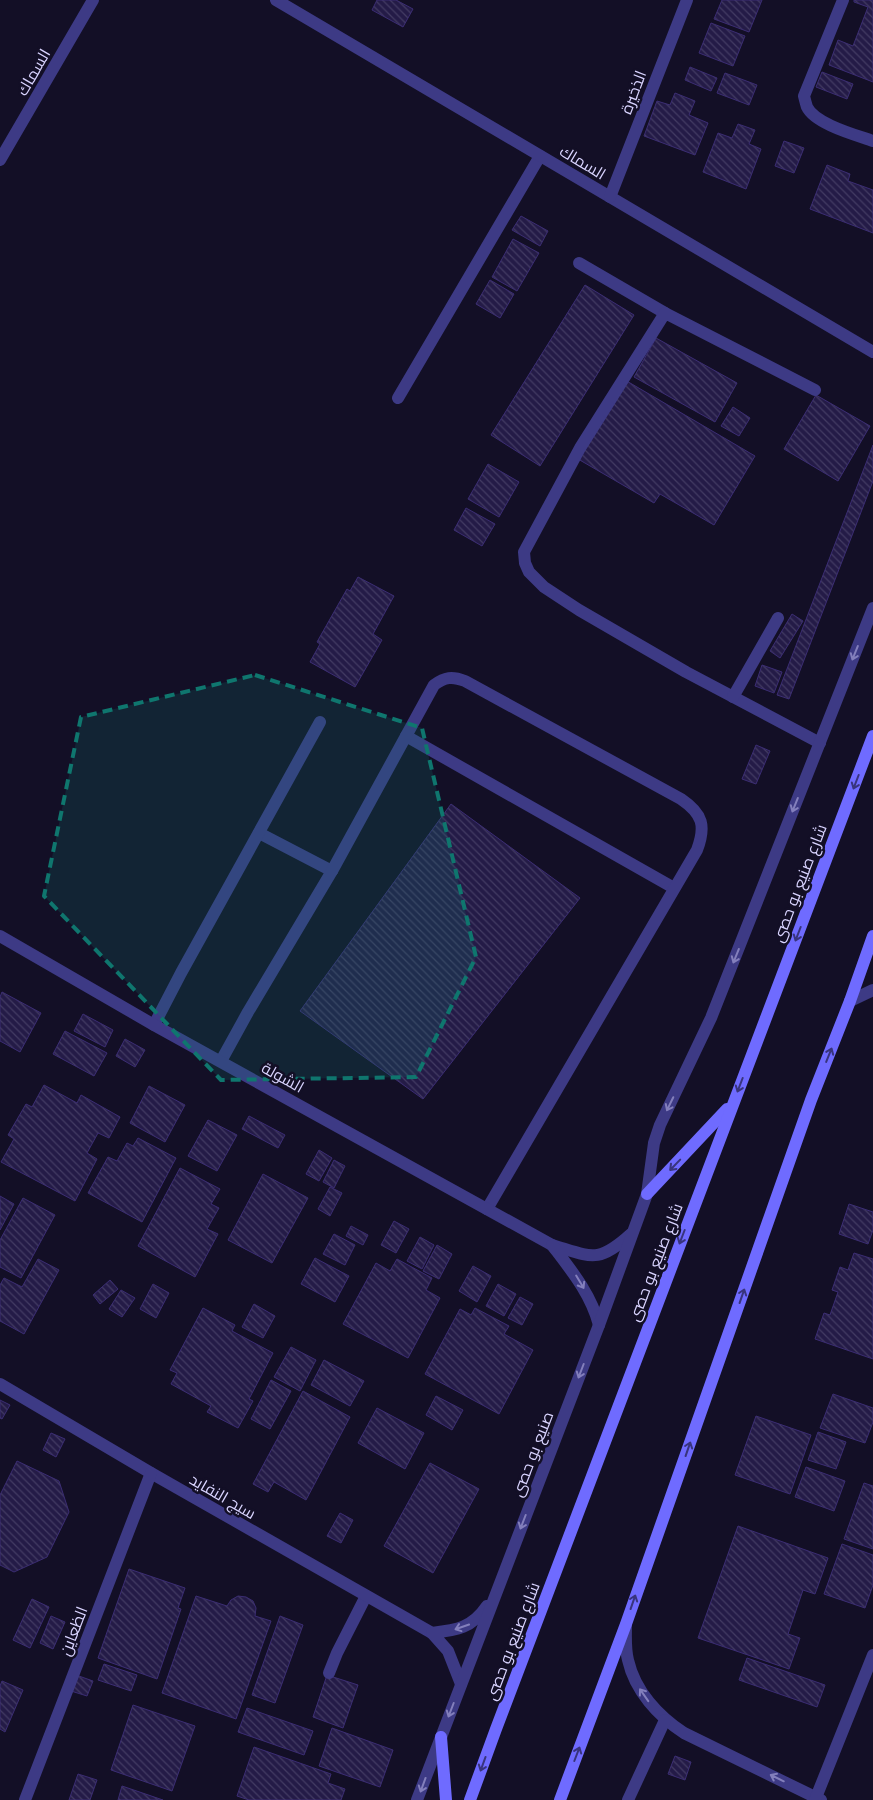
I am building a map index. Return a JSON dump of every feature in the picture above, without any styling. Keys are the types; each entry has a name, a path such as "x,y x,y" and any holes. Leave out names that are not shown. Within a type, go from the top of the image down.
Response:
{"street":[{"name":"السماك","path":"0,160 93,0"},
{"name":"السماك","path":"276,0 873,352"},
{"name":"الذخيرة","path":"610,197 686,0"},
{"path":"842,0 804,96 808,109 815,116 829,125 873,142"},
{"path":"398,398 540,156"},
{"path":"579,262 665,313 815,390"},
{"path":"665,313 580,448 524,552 525,563 530,572 544,587 579,610 686,672 820,743"},
{"name":"شارع صنيع بو حصى","path":"599,1325 647,1194 654,1143 660,1125 711,1018 873,608"},
{"path":"733,697 778,618"},
{"path":"221,1061 332,871 434,684 444,678 454,677 465,681 681,799 694,808 702,820 702,836 697,850 487,1209"},
{"path":"154,1025 320,722"},
{"path":"406,736 674,888"},
{"name":"شارع صنيع بو حصى","path":"470,1800 873,736"},
{"path":"259,833 332,871"},
{"name":"الشولة","path":"0,936 154,1025 552,1245 587,1255 600,1255 610,1251 631,1234"},
{"path":"560,1800 626,1624 811,1100 873,936"},
{"path":"850,1001 873,990"},
{"path":"647,1194 733,1104"},
{"name":"الشولة","path":"552,1245 578,1279 596,1314 599,1325"},
{"name":"صنيع بو حصى","path":"496,1594 599,1325"},
{"name":"سيج النفايد","path":"0,1384 151,1474 432,1633 448,1651 462,1684"},
{"name":"الظعاين","path":"25,1800 151,1474"},
{"path":"432,1633 452,1631 469,1626 496,1594"},
{"name":"شارع صنيع بو حصى","path":"462,1684 496,1594"},
{"path":"329,1673 366,1596"},
{"path":"626,1624 628,1660 641,1693 665,1720 684,1733 818,1799 873,1655"},
{"path":"417,1800 462,1684"},
{"path":"628,1800 665,1720"},
{"path":"441,1737 446,1800"}],"highlighted area":[{"path":"255,675 422,728 476,957 416,1077 221,1080 44,896 81,717"}],"building":[{"path":"377,0 396,0 413,9 403,27 372,10"},
{"path":"722,0 762,0 749,32 714,19"},
{"path":"854,0 873,0 873,82 829,65 838,40 853,46 868,7 854,2"},
{"path":"711,23 745,36 733,66 699,53"},
{"path":"690,67 717,78 711,91 685,80"},
{"path":"822,72 853,84 847,99 816,87"},
{"path":"725,73 757,85 749,105 717,93"},
{"path":"675,93 695,101 689,115 708,123 695,155 644,136 657,101 670,105"},
{"path":"738,124 755,130 749,144 761,149 746,189 703,172 718,133 732,138"},
{"path":"784,141 804,148 794,173 775,166"},
{"path":"827,165 850,174 848,181 873,190 873,233 810,209"},
{"path":"521,216 548,231 540,246 512,230"},
{"path":"513,239 539,253 517,291 492,277"},
{"path":"490,280 514,294 500,318 476,304"},
{"path":"585,285 634,315 540,466 491,435"},
{"path":"656,338 737,383 715,422 634,377"},
{"path":"625,380 755,456 714,525 660,494 654,503 578,459"},
{"path":"816,395 870,426 838,481 784,449"},
{"path":"733,407 750,418 739,436 721,426"},
{"path":"873,445 873,481 789,699 777,695"},
{"path":"488,464 519,482 499,517 468,499"},
{"path":"466,508 495,524 482,546 454,530"},
{"path":"358,577 394,596 373,634 382,640 355,687 310,662 320,644 317,642 347,589 350,591"},
{"path":"792,614 803,621 780,658 770,651"},
{"path":"762,665 782,672 774,693 755,686"},
{"path":"756,745 770,751 756,784 742,779"},
{"path":"451,804 580,898 423,1099 300,1011"},
{"path":"2,992 41,1013 20,1052 0,1041 0,997"},
{"path":"83,1014 113,1030 105,1047 74,1031"},
{"path":"65,1031 107,1053 94,1076 53,1054"},
{"path":"125,1039 145,1050 135,1067 116,1056"},
{"path":"44,1085 77,1103 81,1095 120,1117 109,1138 98,1133 87,1153 97,1159 75,1201 1,1162 14,1139 8,1135 26,1104 32,1107"},
{"path":"149,1086 185,1105 165,1142 130,1123"},
{"path":"249,1116 285,1135 278,1148 242,1129"},
{"path":"208,1120 237,1135 217,1171 188,1156"},
{"path":"138,1138 176,1158 142,1222 88,1193 108,1157 117,1161 127,1143 133,1146"},
{"path":"319,1150 332,1158 319,1181 306,1174"},
{"path":"334,1160 345,1166 334,1188 323,1182"},
{"path":"180,1168 220,1189 211,1204 219,1208 207,1229 218,1234 195,1277 138,1246"},
{"path":"263,1174 308,1198 272,1263 228,1240"},
{"path":"330,1187 342,1193 330,1216 318,1209"},
{"path":"0,1196 14,1204 0,1230"},
{"path":"23,1198 55,1215 21,1278 0,1267 0,1240"},
{"path":"849,1204 873,1212 873,1230 868,1244 839,1234"},
{"path":"394,1221 409,1229 396,1253 381,1245"},
{"path":"351,1226 368,1235 363,1245 346,1236"},
{"path":"334,1234 355,1245 345,1265 323,1254"},
{"path":"420,1237 434,1245 422,1269 407,1261"},
{"path":"437,1245 452,1254 439,1279 423,1271"},
{"path":"854,1253 873,1259 873,1359 815,1339 824,1313 830,1315 838,1292 832,1290 840,1267 848,1270"},
{"path":"315,1258 349,1276 335,1302 301,1284"},
{"path":"38,1259 59,1270 24,1334 0,1321 0,1285 4,1278 22,1287"},
{"path":"397,1259 432,1278 426,1290 440,1298 408,1358 343,1324 376,1263 390,1271"},
{"path":"473,1266 491,1276 477,1302 459,1291"},
{"path":"110,1280 118,1289 100,1304 93,1295"},
{"path":"153,1284 169,1293 156,1318 140,1309"},
{"path":"498,1284 516,1294 504,1316 486,1306"},
{"path":"121,1290 135,1298 122,1317 109,1309"},
{"path":"520,1297 533,1304 522,1325 508,1318"},
{"path":"254,1304 275,1316 263,1338 242,1327"},
{"path":"203,1308 235,1325 232,1331 273,1353 249,1399 253,1401 238,1428 207,1412 211,1406 171,1384 177,1373 170,1370"},
{"path":"475,1308 509,1326 504,1334 533,1350 499,1414 425,1374 460,1309 471,1315"},
{"path":"291,1347 316,1360 300,1391 274,1377"},
{"path":"324,1360 364,1381 350,1406 311,1385"},
{"path":"271,1380 291,1391 270,1429 251,1419"},
{"path":"303,1391 350,1417 306,1500 274,1482 268,1492 253,1484"},
{"path":"833,1394 873,1408 873,1422 865,1443 820,1428"},
{"path":"436,1396 463,1410 452,1430 426,1415"},
{"path":"0,1400 10,1405 2,1419 0,1418"},
{"path":"377,1408 424,1433 405,1469 358,1443"},
{"path":"756,1416 811,1435 790,1494 735,1475"},
{"path":"818,1432 846,1442 836,1469 808,1460"},
{"path":"51,1433 65,1439 56,1457 43,1450"},
{"path":"17,1461 59,1481 69,1512 47,1557 14,1572 0,1565 0,1495"},
{"path":"430,1463 479,1489 433,1573 384,1546"},
{"path":"806,1467 845,1481 834,1511 795,1497"},
{"path":"864,1483 873,1486 873,1549 844,1539"},
{"path":"340,1513 353,1520 341,1543 327,1536"},
{"path":"738,1526 828,1558 815,1594 803,1590 788,1634 800,1638 789,1669 698,1638"},
{"path":"842,1544 873,1555 873,1585 865,1608 824,1594"},
{"path":"129,1569 185,1588 178,1608 181,1609 157,1679 98,1658"},
{"path":"196,1596 227,1606 231,1600 238,1596 246,1597 253,1601 256,1608 255,1616 271,1621 236,1719 162,1693"},
{"path":"32,1599 49,1607 30,1648 13,1640"},
{"path":"51,1616 65,1622 53,1649 40,1643"},
{"path":"280,1616 303,1625 275,1703 252,1695"},
{"path":"747,1658 825,1685 817,1707 739,1680"},
{"path":"104,1664 137,1675 131,1691 98,1680"},
{"path":"76,1675 93,1681 87,1696 71,1691"},
{"path":"327,1675 358,1685 343,1728 313,1717"},
{"path":"2,1681 23,1690 5,1732 0,1729 0,1686"},
{"path":"133,1705 195,1726 172,1791 111,1770"},
{"path":"247,1708 313,1731 304,1755 238,1732"},
{"path":"332,1728 393,1750 380,1787 319,1766"},
{"path":"254,1747 331,1774 328,1783 345,1789 341,1800 249,1800 237,1796"},
{"path":"675,1756 691,1762 685,1780 668,1774"},
{"path":"78,1774 97,1780 90,1800 69,1800"},
{"path":"122,1786 163,1800 118,1800"}]}
